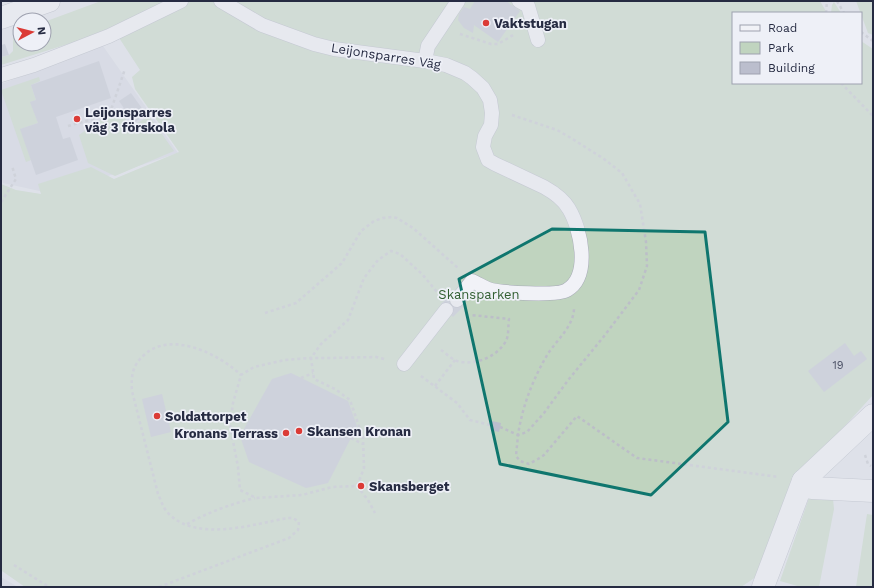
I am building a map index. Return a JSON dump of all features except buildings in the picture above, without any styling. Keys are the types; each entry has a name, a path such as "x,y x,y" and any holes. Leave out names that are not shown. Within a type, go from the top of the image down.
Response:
{"street":[{"path":"1,18 49,1"},
{"path":"763,587 793,479 873,415"},
{"path":"793,479 812,488 873,491"}],"lane":[{"path":"1,76 109,36 181,1"},
{"name":"Leijonsparres Väg","path":"221,1 262,25 314,44 334,49 446,65 472,78 483,88 490,100 492,113 491,125 485,136 483,147 488,160 552,191 569,208 579,231 582,254 581,268 577,279 570,288"},
{"path":"424,61 428,46 458,1"},
{"path":"519,1 528,6 538,40"},
{"path":"457,300 472,281 489,289 501,291 559,293 565,292 570,288"},
{"path":"404,364 444,304"}],"path":[{"path":"826,12 827,1"},
{"path":"837,1 843,12"},
{"path":"438,30 469,36 487,44 498,44 509,37 534,26"},
{"path":"862,33 873,41"},
{"path":"68,126 104,116 112,107 125,69"},
{"path":"842,84 873,116"},
{"path":"1,202 16,179 12,166"},
{"path":"265,313 296,303 342,263 361,231 374,222 384,218 397,218 413,228 472,281"},
{"path":"357,486 364,468 363,438 350,400 335,389 314,379 311,358 320,344 348,320 364,278 378,260 391,251 400,254 422,274 444,304"},
{"path":"570,288 574,296 573,314 569,325 546,357 532,384 525,405 518,435 516,456 520,461 529,464 544,455 577,416 637,458 793,479"},
{"path":"435,386 455,360 466,362 485,359 495,353 507,340 509,319 466,315"},
{"path":"159,587 289,538 298,530 299,522 293,518 288,518 246,527 202,530 177,521 165,509 158,494 132,391 131,378 135,364 152,349 164,345 179,344 202,351 232,367 241,375"},
{"path":"256,498 240,490 238,467 230,425 233,403 241,375 254,367 285,360 376,357 404,364 457,403 470,420 490,425"},
{"path":"301,378 313,373"},
{"path":"500,427 518,435"},
{"path":"351,438 363,444"},
{"path":"187,524 204,515 235,503 256,498 302,495 332,487 357,486"},
{"path":"357,486 368,500 375,513"},
{"path":"14,565 49,587"}],"highlighted area":[{"path":"552,229 705,232 728,422 651,495 500,464 459,279"}],"shaded area":[{"name":"Leijonsparres väg 3 förskola","path":"103,46 178,153 53,194 3,183 1,176 1,84"},
{"path":"1,577 18,587 1,587"}],"green space":[{"name":"Skansparken","path":"101,1 820,1 826,12 732,12 732,84 862,84 862,42 873,49 873,395 790,486 756,577 741,587 25,587 2,571 1,572 1,184 16,190 41,194 38,184 91,167 114,179 179,152 135,89 132,77 140,70 112,27 84,39 52,49 52,19"},
{"path":"856,1 873,1 873,35 868,33 862,17 862,12 860,12"},
{"path":"834,2 840,12 831,12"},
{"name":"Skansparken","path":"12,52 42,52 1,65 1,57 9,55"},
{"path":"39,77 40,81 31,85 36,100 31,102 38,123 21,129 31,160 26,162 1,90"},
{"path":"118,108 131,127 149,116 174,151 115,176 88,163 79,135"},
{"path":"810,495 833,499 834,509 819,587 801,587 780,581"},
{"path":"867,514 873,515 873,587 856,587"}],"place":[{"name":"Vaktstugan","path":"486,23"},
{"name":"Leijonsparres väg 3 förskola","path":"77,119"},
{"name":"Soldattorpet","path":"157,416"},
{"name":"Skansen Kronan","path":"299,431"},
{"name":"Kronans Terrass","path":"286,433"},
{"name":"Skansberget","path":"361,486"}]}
